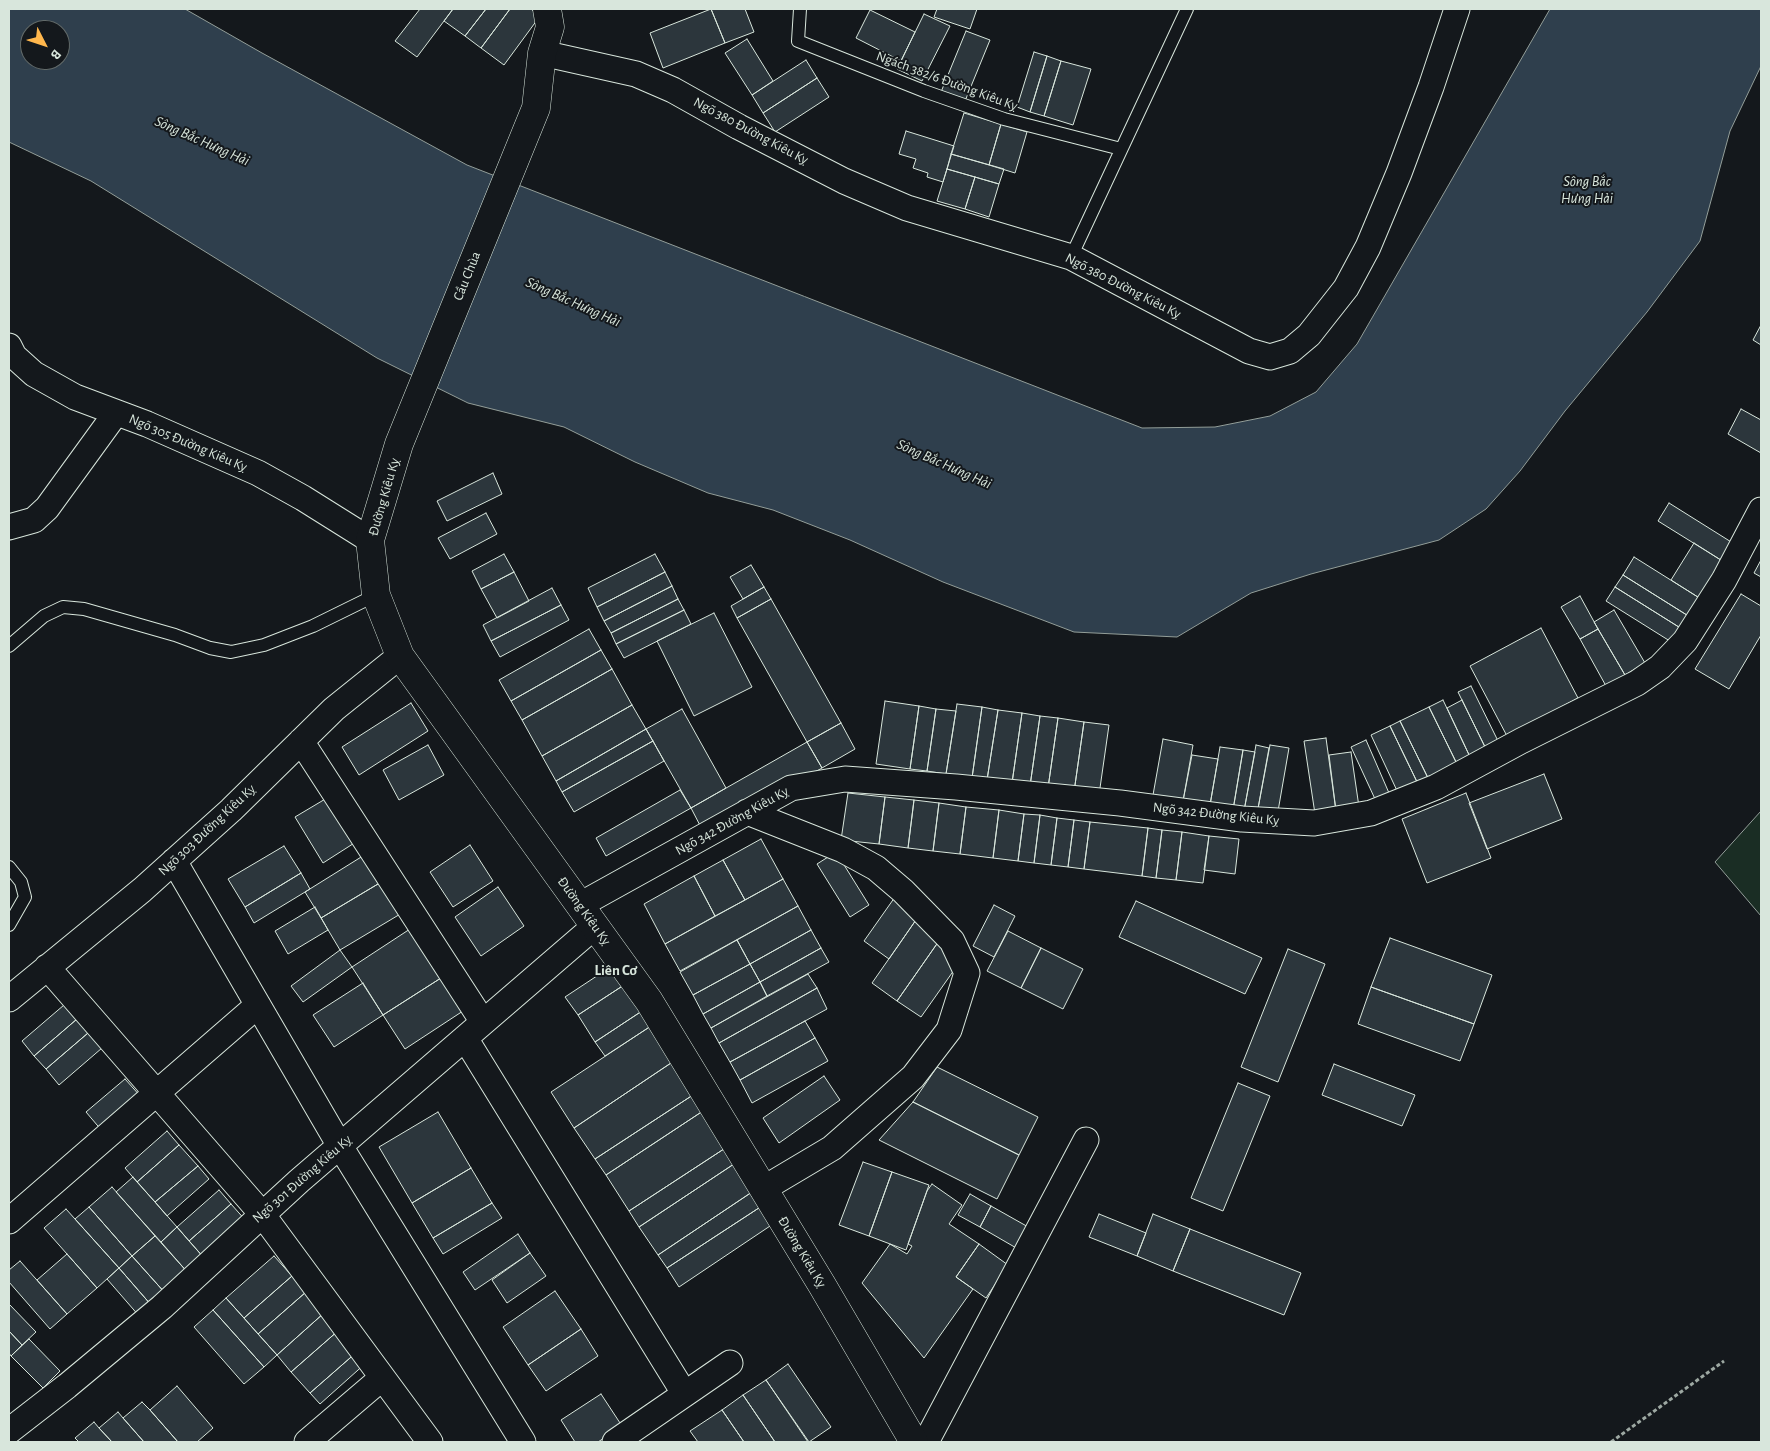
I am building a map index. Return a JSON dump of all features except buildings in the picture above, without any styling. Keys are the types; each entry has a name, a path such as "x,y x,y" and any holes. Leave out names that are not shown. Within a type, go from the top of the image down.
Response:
{"main road":[{"path":"542,53 550,27 547,9"},
{"name":"Cầu Chùa","path":"399,444 536,108 542,53"},
{"name":"Đường Kiêu Kỵ","path":"399,444 370,540 376,595 400,656 649,1001 914,1442"}],"street":[{"name":"Ngõ 380 Đường Kiêu Kỵ","path":"542,53 636,74 673,90 739,127 844,181 908,208 1071,257 1249,351 1270,357 1290,351 1309,335 1327,315 1346,288 1368,247 1409,147 1457,9"},
{"name":"Ngõ 305 Đường Kiêu Kỵ","path":"9,346 14,356 34,374 75,397 147,424 258,473 303,498 370,540"},
{"path":"9,527 34,520 47,508 116,413"},
{"name":"Ngõ 342 Đường Kiêu Kỵ","path":"587,916 747,812 791,788 845,779 956,786 1101,801 1242,820 1314,823 1371,813 1436,787 1637,683 1660,667 1685,642 1724,580 1761,510"},
{"name":"Ngõ 303 Đường Kiêu Kỵ","path":"9,999 231,810 300,741 360,687 400,656"},
{"path":"300,741 484,1022"},
{"path":"747,812 843,850 876,868 903,891 952,941 967,973 949,1030 913,1077 832,1148 763,1189"},
{"path":"174,860 340,1146 523,1442"},
{"name":"Ngõ 301 Đường Kiêu Kỵ","path":"9,1431 162,1308 262,1214 484,1022 587,916"},
{"path":"47,967 262,1214 430,1442"},
{"path":"9,1221 258,1005"},
{"path":"465,1038 684,1393"},
{"path":"926,1442 1086,1140"},
{"path":"615,1442 730,1363"},
{"path":"307,1442 382,1378"}],"lane":[{"name":"Ngách 382/6 Đường Kiêu Kỵ","path":"800,9 798,42 924,91 1004,119 1121,149"},
{"path":"1071,257 1187,9"},
{"path":"9,646 44,616 63,607 84,609 175,634 210,648 231,652 264,645 313,626 376,595"},
{"path":"9,867 21,882 25,897 9,925"}],"path":[{"path":"1611,1442 1724,1361"}],"green space":[{"path":"1761,811 1761,916 1715,862"}],"water":[{"name":"Sông Bắc Hưng Hải","path":"9,9 185,9 467,165 1142,428 1215,427 1270,416 1316,392 1357,344 1550,9 1761,9 1761,66 1730,131 1700,241 1647,312 1565,411 1520,471 1486,509 1439,540 1311,574 1251,593 1177,637 1074,632 943,582 850,540 773,510 708,493 635,462 564,427 468,403 377,358 91,181 9,142"}],"district":[{"name":"Liên Cơ","path":"616,970"}]}
